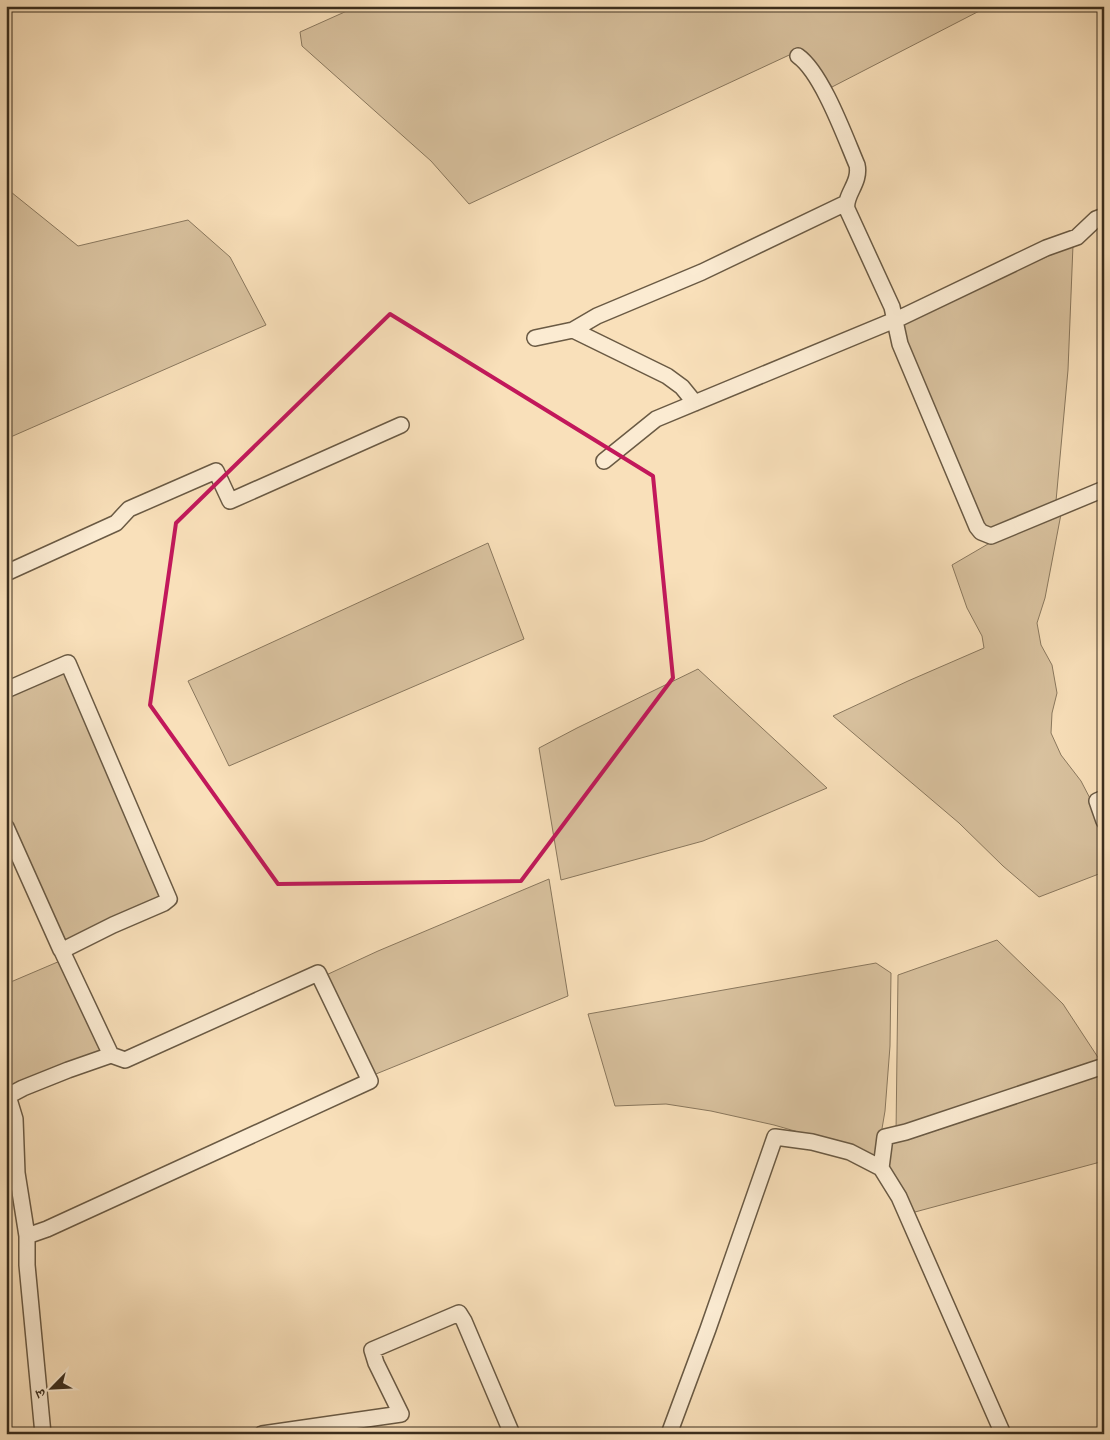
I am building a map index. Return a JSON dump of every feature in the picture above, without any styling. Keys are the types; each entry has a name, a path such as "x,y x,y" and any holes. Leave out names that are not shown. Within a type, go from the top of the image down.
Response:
{"street":[{"path":"535,338 574,330 597,316 702,272 846,203 853,190 859,171 823,88 810,68 798,56"},
{"path":"846,203 892,307 900,344 977,527 981,532 991,536 1104,489"},
{"path":"604,461 656,420 894,320 1046,248 1077,237 1096,219 1104,216"},
{"path":"574,330 667,376 682,387 695,403"},
{"path":"6,573 116,523 129,509 216,471 230,501 401,425"},
{"path":"6,690 68,663 169,899 69,947 61,949"},
{"path":"1104,798 1097,801 1104,821"},
{"path":"6,826 111,1055"},
{"path":"27,1236 47,1229 370,1080 318,973 125,1060 111,1055 68,1070 7,1096 15,1119 17,1173 27,1236 27,1265 43,1434"},
{"path":"881,1168 885,1137 906,1132 1104,1066"},
{"path":"669,1434 708,1329 774,1137 812,1142 843,1150 881,1168 899,1197 1003,1434"},
{"path":"262,1434 401,1414 376,1363 372,1350 459,1313 512,1434"}],"highlighted area":[{"path":"390,314 653,476 673,678 521,881 278,884 150,705 176,523"}],"shaded area":[{"path":"358,6 989,6 832,87 800,50 469,204 431,161 302,46 300,32"},
{"path":"6,188 78,246 188,220 230,257 266,325 6,439"},
{"path":"1073,245 1068,370 1056,501 991,532 983,525 898,323"},
{"path":"1061,514 1045,598 1037,623 1041,645 1052,665 1057,693 1052,713 1051,733 1061,755 1081,781 1094,806 1104,835 1104,872 1039,897 1003,866 959,823 833,716 984,648 982,636 967,608 952,565 1000,537"},
{"path":"488,543 524,639 229,766 188,681"},
{"path":"65,667 165,898 61,944 6,819 6,693"},
{"path":"698,669 827,788 703,841 561,880 539,748"},
{"path":"549,879 568,996 371,1076 324,976 378,951"},
{"path":"997,940 1063,1004 1103,1065 896,1133 898,975"},
{"path":"60,961 103,1052 6,1091 6,984"},
{"path":"876,963 891,973 890,1046 885,1111 877,1158 774,1125 711,1111 666,1104 615,1106 588,1014"},
{"path":"1104,1068 1104,1161 915,1212 890,1176 888,1139"}]}
